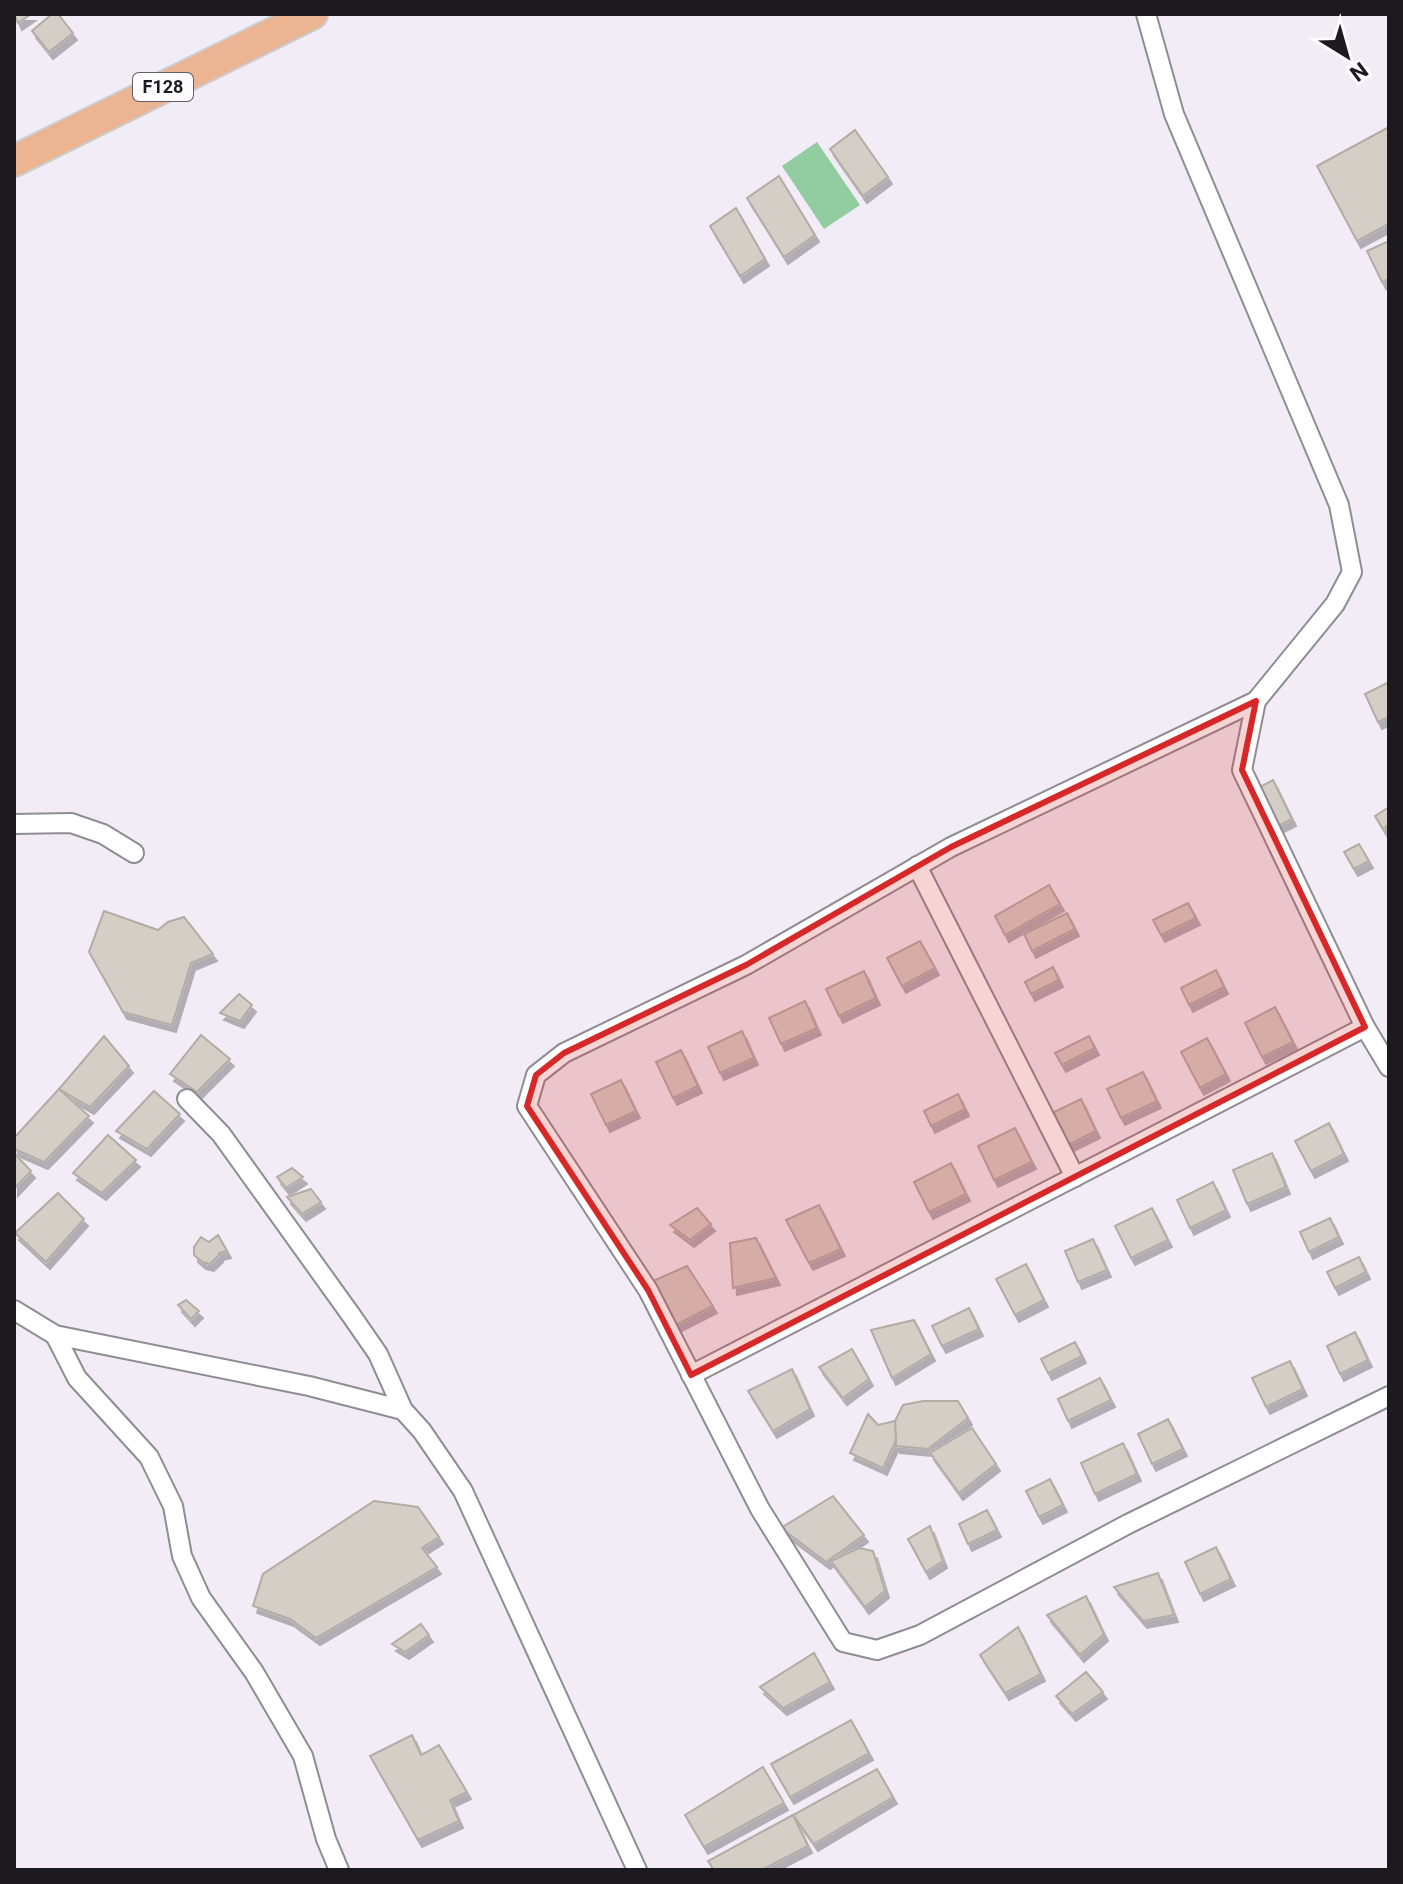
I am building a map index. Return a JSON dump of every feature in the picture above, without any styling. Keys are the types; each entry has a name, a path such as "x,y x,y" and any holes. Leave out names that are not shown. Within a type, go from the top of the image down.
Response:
{"main road":[{"name":"F128","path":"14,161 312,14"}],"street":[{"path":"1146,14 1174,114 1339,505 1352,572 1335,604 1256,701 951,847 746,965 564,1053 536,1075 527,1106 648,1290 760,1509 843,1642 877,1650 920,1635 1128,1524 1389,1396"},
{"path":"1256,701 1242,770 1365,1027 1389,1067"},
{"path":"14,824 71,823 103,834 134,853"},
{"path":"917,866 1075,1177"},
{"path":"691,1375 1365,1027"},
{"path":"187,1099 221,1134 351,1315 378,1354 403,1410 422,1431 463,1491 637,1870"},
{"path":"14,1310 55,1335 309,1386 403,1410"},
{"path":"55,1335 77,1378 149,1457 173,1506 182,1556 201,1598 254,1672 303,1756 326,1839 339,1870"}],"highlighted area":[{"path":"1256,701 1242,770 1365,1027 691,1375 648,1290 527,1106 536,1075 564,1053 746,965 951,847"}],"green space":[{"path":"817,142 860,205 824,229 782,166"}],"building":[{"path":"14,14 31,14 18,23"},
{"path":"52,14 58,14 73,33 49,52 32,31"},
{"path":"1389,127 1389,224 1357,241 1317,166"},
{"path":"855,130 888,177 863,196 830,149"},
{"path":"779,176 815,235 784,257 747,198"},
{"path":"736,208 765,259 740,276 710,226"},
{"path":"1389,241 1389,279 1382,282 1367,251"},
{"path":"1389,682 1389,717 1378,722 1365,694"},
{"path":"1273,780 1292,819 1278,826 1260,787"},
{"path":"1389,807 1389,824 1383,829 1375,816"},
{"path":"1359,844 1369,861 1354,869 1344,852"},
{"path":"1049,885 1060,904 1005,935 995,916"},
{"path":"1188,903 1196,918 1161,935 1153,920"},
{"path":"104,911 158,930 168,922 184,917 213,954 191,963 172,1025 123,1012 89,952"},
{"path":"1067,913 1075,929 1032,951 1024,934"},
{"path":"920,941 935,968 902,986 887,958"},
{"path":"1053,967 1059,980 1031,994 1025,982"},
{"path":"1216,970 1224,987 1189,1005 1181,988"},
{"path":"864,971 876,998 839,1016 826,989"},
{"path":"239,994 252,1005 240,1021 220,1013"},
{"path":"805,1001 817,1028 781,1044 769,1018"},
{"path":"1275,1007 1293,1042 1262,1057 1245,1023"},
{"path":"742,1031 754,1058 720,1073 708,1047"},
{"path":"201,1035 230,1059 197,1092 170,1074"},
{"path":"104,1036 129,1066 90,1107 59,1089"},
{"path":"1089,1036 1095,1048 1062,1065 1055,1053"},
{"path":"1207,1038 1226,1074 1200,1088 1181,1052"},
{"path":"681,1050 698,1086 673,1098 656,1062"},
{"path":"1143,1072 1157,1101 1121,1118 1107,1089"},
{"path":"621,1080 636,1111 606,1125 591,1094"},
{"path":"59,1089 89,1116 44,1162 14,1149 14,1138"},
{"path":"154,1091 180,1114 147,1149 116,1131"},
{"path":"958,1094 965,1109 931,1126 924,1111"},
{"path":"1081,1099 1096,1131 1066,1146 1050,1114"},
{"path":"1329,1123 1344,1154 1311,1171 1295,1141"},
{"path":"1015,1128 1032,1162 994,1180 978,1146"},
{"path":"108,1135 136,1160 102,1193 73,1173"},
{"path":"14,1153 31,1171 14,1189"},
{"path":"1272,1153 1286,1187 1247,1204 1233,1170"},
{"path":"951,1163 966,1194 929,1212 914,1182"},
{"path":"292,1168 303,1177 286,1188 277,1177"},
{"path":"1213,1182 1226,1210 1190,1228 1177,1200"},
{"path":"311,1189 321,1202 302,1214 287,1197"},
{"path":"58,1193 84,1219 46,1262 15,1233"},
{"path":"819,1205 841,1249 809,1263 786,1220"},
{"path":"697,1208 711,1224 690,1240 670,1225"},
{"path":"1152,1208 1168,1240 1131,1258 1115,1226"},
{"path":"1330,1218 1339,1237 1309,1252 1300,1232"},
{"path":"218,1235 227,1251 219,1253 210,1264 202,1262 194,1255 194,1247 201,1237 209,1242"},
{"path":"756,1238 776,1278 733,1288 730,1243"},
{"path":"1093,1239 1107,1270 1078,1282 1065,1251"},
{"path":"1359,1257 1366,1272 1335,1288 1327,1272"},
{"path":"1026,1264 1044,1300 1015,1315 996,1279"},
{"path":"687,1266 713,1306 674,1326 644,1285"},
{"path":"186,1300 199,1311 191,1319 178,1305"},
{"path":"969,1308 979,1329 942,1346 932,1326"},
{"path":"914,1320 931,1354 892,1378 871,1330"},
{"path":"1355,1332 1368,1360 1340,1374 1327,1346"},
{"path":"1075,1342 1082,1356 1048,1373 1041,1359"},
{"path":"852,1349 869,1379 843,1398 819,1367"},
{"path":"1290,1361 1303,1389 1266,1407 1252,1378"},
{"path":"792,1369 810,1409 773,1431 748,1391"},
{"path":"1100,1378 1111,1400 1068,1421 1058,1399"},
{"path":"923,1401 958,1401 968,1418 928,1449 896,1446 895,1421 903,1405"},
{"path":"868,1414 878,1425 895,1421 896,1440 883,1468 850,1453"},
{"path":"1168,1419 1183,1449 1152,1464 1138,1434"},
{"path":"972,1428 996,1464 959,1493 930,1453"},
{"path":"1123,1443 1137,1474 1095,1494 1081,1463"},
{"path":"1050,1479 1063,1505 1039,1517 1026,1491"},
{"path":"833,1496 864,1535 826,1562 781,1528"},
{"path":"374,1501 418,1507 439,1537 422,1548 437,1567 316,1638 290,1619 253,1606 263,1574"},
{"path":"987,1510 997,1530 968,1544 959,1524"},
{"path":"930,1526 943,1561 926,1572 908,1539"},
{"path":"1216,1547 1231,1579 1200,1594 1185,1562"},
{"path":"859,1548 873,1551 885,1591 865,1607 831,1561"},
{"path":"1158,1573 1174,1615 1143,1621 1114,1587"},
{"path":"1086,1596 1104,1634 1080,1655 1047,1615"},
{"path":"421,1624 429,1635 405,1652 392,1644"},
{"path":"1018,1627 1041,1674 1005,1693 980,1655"},
{"path":"814,1653 830,1682 783,1708 760,1687"},
{"path":"1086,1672 1103,1692 1072,1714 1056,1696"},
{"path":"851,1720 869,1753 790,1797 771,1764"},
{"path":"412,1735 421,1755 439,1745 467,1792 450,1800 459,1821 418,1840 370,1756"},
{"path":"763,1767 784,1803 704,1847 685,1815"},
{"path":"877,1769 893,1797 814,1844 793,1815"},
{"path":"793,1815 808,1846 762,1870 714,1870 708,1861"}]}
